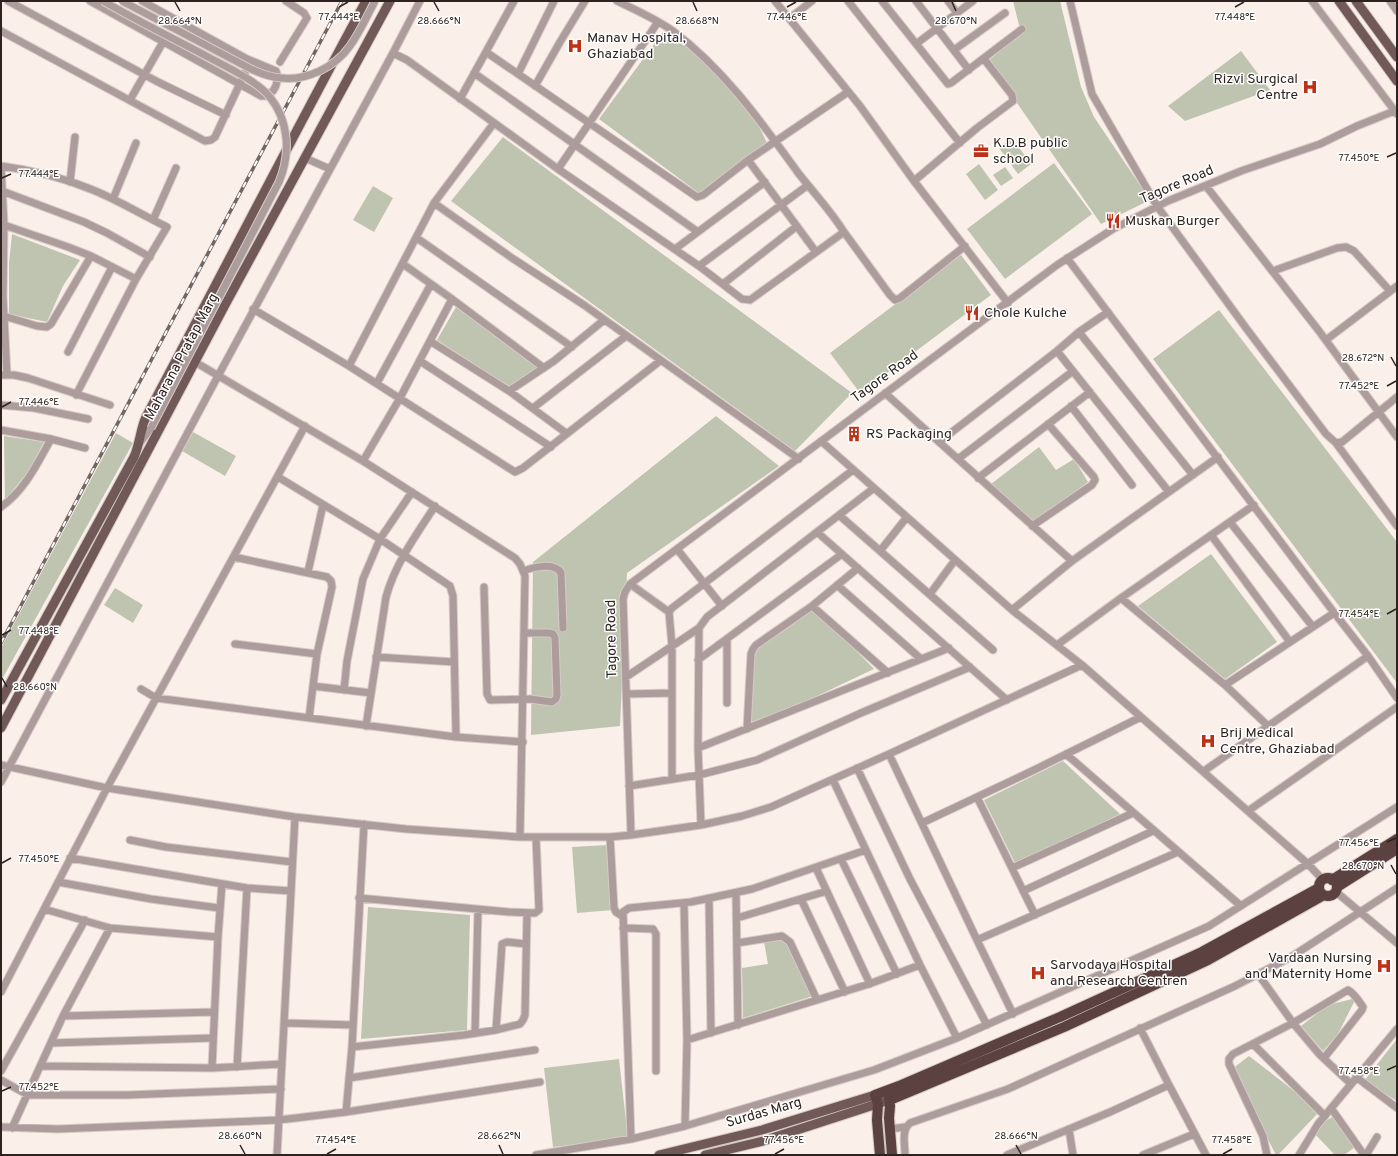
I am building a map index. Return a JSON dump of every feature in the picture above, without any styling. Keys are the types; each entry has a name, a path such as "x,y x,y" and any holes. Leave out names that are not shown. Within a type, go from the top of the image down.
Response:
{"highway":[{"path":"1328,887 1397,838"},
{"path":"880,1155 877,1099 889,1095 1202,952 1328,887 1397,849"},
{"path":"889,1095 892,1155"}],"main road":[{"name":"Maharana Pratap Marg","path":"1,700 134,457 139,445 146,417 307,109 366,1"},
{"name":"Maharana Pratap Marg","path":"1,728 195,362 390,1"},
{"path":"1339,1 1397,81"},
{"path":"1356,1 1397,57"},
{"path":"276,168 295,177"},
{"path":"73,569 83,574"},
{"path":"25,656 35,663"},
{"name":"Surdas Marg","path":"659,1155 762,1130 877,1099"},
{"name":"Surdas Marg","path":"705,1155 763,1141 877,1099"}],"street":[{"path":"8,1 145,75 226,115"},
{"path":"90,1 107,9 118,17 261,96 266,96 275,89 277,79 276,71 250,61 142,1"},
{"path":"103,1 225,66 259,87 268,94 278,108 285,133 286,158 284,171 279,182 151,428 139,445"},
{"path":"122,1 249,68 262,74 282,78 293,78 317,72 330,66 340,58 358,35 376,1"},
{"path":"280,62 307,18 304,13 286,1"},
{"path":"1,782 420,1"},
{"path":"460,99 514,1"},
{"path":"518,74 554,1"},
{"path":"535,86 585,1"},
{"path":"617,1 671,30 688,43 716,70 775,141 895,300 898,300 965,246"},
{"path":"776,1 860,106 914,181 1008,303"},
{"path":"790,18 812,1"},
{"path":"848,1 960,143"},
{"path":"882,1 948,84 984,59 1022,29"},
{"path":"916,1 969,70"},
{"path":"948,1 957,13"},
{"path":"916,44 974,1"},
{"path":"1070,1 1092,94 1157,206 1288,384 1326,434 1336,443 1397,526"},
{"path":"1312,1 1396,112"},
{"path":"1390,1 1397,11"},
{"path":"954,50 1005,12"},
{"path":"558,169 658,22"},
{"path":"1,31 205,141 211,140 215,137 250,61"},
{"path":"130,100 163,42"},
{"path":"486,52 697,197 703,195 748,160 848,92"},
{"path":"393,53 407,60 558,169 699,266 742,299 750,300 844,232"},
{"path":"914,181 977,128 1013,101 1012,96 984,59"},
{"path":"474,73 698,232"},
{"name":"Tagore Road","path":"631,835 623,599 630,584 1067,258 1113,229 1157,206 1241,172 1320,144 1357,126 1396,112"},
{"path":"350,366 434,203 494,123"},
{"path":"70,182 74,137"},
{"path":"113,199 136,143"},
{"path":"305,158 330,169"},
{"path":"748,160 816,252"},
{"path":"76,395 136,279 167,227 113,199 92,190 70,182 20,168 1,166 4,225 4,375 14,375 28,378 76,395 110,405"},
{"path":"153,220 176,168"},
{"path":"675,249 765,182"},
{"path":"699,266 808,185"},
{"path":"1206,186 1326,340 1397,436"},
{"path":"2,191 84,222 150,256"},
{"path":"434,203 604,320 799,459"},
{"path":"4,225 91,256 136,279"},
{"path":"723,284 797,226"},
{"path":"416,238 572,347"},
{"path":"1273,271 1337,248 1346,247 1354,251 1390,291"},
{"path":"4,316 37,326 47,327 51,324 91,256"},
{"path":"1067,258 1368,656 1397,698"},
{"path":"403,264 544,368"},
{"path":"68,352 112,267"},
{"path":"377,383 430,284"},
{"path":"1326,340 1397,286"},
{"path":"363,461 400,398 452,300"},
{"path":"254,309 350,366 515,472 523,468 660,361"},
{"path":"938,442 1057,351 1079,332 1108,312"},
{"path":"509,391 544,368 604,320"},
{"path":"1079,332 1193,475"},
{"path":"533,408 626,336"},
{"path":"430,341 509,391 566,433"},
{"path":"1057,351 1169,492"},
{"path":"420,360 551,446"},
{"path":"195,362 305,426 435,506 515,558 524,571 523,742 520,837"},
{"path":"958,460 1073,371"},
{"path":"978,478 1090,392"},
{"path":"885,393 1072,561"},
{"path":"1336,443 1342,442 1397,397"},
{"path":"1,405 34,408 88,419"},
{"path":"1071,406 1132,485"},
{"path":"1032,526 1092,485 1095,480 1048,424"},
{"path":"1,992 107,788 305,426"},
{"path":"1,430 51,439 85,448"},
{"path":"1,507 16,496 28,480 51,439"},
{"path":"821,441 1012,610 1082,665 1204,771 1308,864 1328,887 1395,940"},
{"path":"1012,610 1072,561 1218,457"},
{"path":"668,612 853,470"},
{"path":"278,477 380,539 445,581 450,586 452,591 456,737"},
{"path":"626,678 699,628 707,617 874,488"},
{"path":"344,690 347,661 364,579 380,539 412,492"},
{"path":"308,572 323,505"},
{"path":"1057,645 1121,598 1254,505"},
{"path":"366,726 386,597 392,579 404,555 435,506"},
{"path":"839,515 993,650"},
{"path":"880,551 907,517"},
{"path":"1230,522 1313,627"},
{"path":"818,532 1007,700"},
{"path":"1212,535 1290,642"},
{"path":"677,549 722,606"},
{"path":"698,660 842,554"},
{"path":"234,557 308,572 327,577 331,581 332,587 317,654 309,718"},
{"path":"930,594 955,560"},
{"path":"524,571 538,566 556,568 559,570 561,573 563,628"},
{"path":"747,729 751,654 753,649 756,645 812,606 858,568"},
{"path":"630,584 668,612 672,646 672,779"},
{"path":"837,585 921,660"},
{"path":"484,586 488,698 492,700 523,699 552,702 556,699 557,695 555,638 553,634 549,633 524,633"},
{"path":"1121,598 1225,685 1268,726"},
{"path":"812,606 888,673"},
{"path":"1225,685 1334,613"},
{"path":"699,628 698,748 701,825"},
{"path":"727,639 727,703"},
{"path":"235,644 317,654"},
{"path":"698,748 949,648"},
{"path":"1204,771 1368,656"},
{"path":"376,657 454,662"},
{"path":"1,765 9,768 107,788 295,817 406,829 520,837 631,835 701,825 742,816 771,807 1082,665"},
{"path":"629,786 699,776 767,756 861,713 970,667"},
{"path":"313,686 371,693"},
{"path":"141,689 156,698 456,737 523,742"},
{"path":"626,694 672,693"},
{"path":"1248,811 1397,707"},
{"path":"922,823 1141,717"},
{"path":"889,754 1013,1014"},
{"path":"1066,754 1241,906"},
{"path":"858,768 910,879 987,1025"},
{"path":"833,780 920,965 957,1038"},
{"path":"977,797 1035,915"},
{"path":"536,1155 631,1139 685,1126 874,1070 957,1038 1209,926 1397,807"},
{"path":"1012,868 1133,813"},
{"path":"277,1155 295,817"},
{"path":"346,1112 352,1047 364,824"},
{"path":"1023,891 1153,831"},
{"path":"610,836 614,908 616,912 622,916"},
{"path":"359,898 535,914 539,910 536,837"},
{"path":"130,840 166,847 292,862"},
{"path":"631,1139 623,912 629,908 684,903 752,889 866,850"},
{"path":"977,940 1178,852"},
{"path":"70,858 247,888 291,891"},
{"path":"841,859 897,974"},
{"path":"816,868 870,984"},
{"path":"58,882 151,899 219,908"},
{"path":"212,1068 219,908 222,884"},
{"path":"237,1067 247,888"},
{"path":"905,1155 904,1134 905,1128 910,1123 1008,1089 1140,1028 1236,986 1291,957 1397,888"},
{"path":"737,918 827,891"},
{"path":"736,893 738,1025"},
{"path":"709,898 711,1033"},
{"path":"800,899 845,992"},
{"path":"684,903 687,1040 685,1126"},
{"path":"44,909 110,928 218,937"},
{"path":"475,1033 478,910"},
{"path":"352,1047 475,1033 520,1024 524,1020 525,1015 527,913"},
{"path":"1,1071 85,920"},
{"path":"12,1128 63,1016 110,928"},
{"path":"623,928 653,929 656,934 656,1071"},
{"path":"737,942 782,936 786,938 790,942 817,1000"},
{"path":"496,1030 502,944 507,942 526,944"},
{"path":"687,1040 870,984 920,965"},
{"path":"1258,974 1293,1023 1324,1058 1350,1083"},
{"path":"1267,1155 1264,1136 1229,1064 1229,1059 1234,1054 1293,1023 1344,991 1351,991 1363,1007 1362,1010 1324,1058"},
{"path":"63,1016 214,1012"},
{"path":"284,1023 353,1025"},
{"path":"1140,1028 1206,1155"},
{"path":"1299,1155 1318,1124 1350,1083 1397,1028"},
{"path":"51,1043 213,1038"},
{"path":"1253,1044 1325,1116"},
{"path":"349,1078 535,1050"},
{"path":"41,1066 212,1068 282,1064"},
{"path":"1356,1077 1397,1108"},
{"path":"1,1080 28,1095 127,1095 281,1089"},
{"path":"1,1127 58,1129 280,1120 346,1112 540,1082"},
{"path":"1007,1155 1169,1085"},
{"path":"1331,1108 1365,1155 1377,1137"},
{"path":"890,1129 905,1128"},
{"path":"1069,1129 1073,1155"},
{"path":"1143,1155 1194,1134"}],"green space":[{"path":"1013,1 1060,1 1081,87 1094,117 1150,200 1101,224 988,61 1021,33"},
{"path":"666,31 688,43 716,70 756,120 767,143 699,193 599,119 663,32"},
{"path":"1241,51 1270,90 1185,121 1168,106"},
{"path":"503,137 852,393 795,451 451,201"},
{"path":"1012,138 1031,164 1018,174 999,148"},
{"path":"1054,163 1092,214 1005,279 967,229"},
{"path":"979,164 998,190 985,200 966,174"},
{"path":"1005,167 1013,178 1001,186 993,175"},
{"path":"373,186 393,198 374,232 353,220"},
{"path":"12,234 80,260 63,286 47,322 9,314 9,263"},
{"path":"961,255 991,295 860,393 830,353"},
{"path":"456,307 540,368 511,388 437,340"},
{"path":"1219,310 1397,542 1397,683 1153,359"},
{"path":"716,416 779,466 627,573 620,726 531,735 533,562"},
{"path":"193,432 236,456 225,476 182,451"},
{"path":"116,433 133,443 1,681 1,648"},
{"path":"4,436 44,442 28,472 5,500"},
{"path":"1039,447 1056,470 1074,459 1088,482 1032,524 991,484"},
{"path":"1211,554 1277,642 1225,679 1138,606"},
{"path":"115,588 143,605 133,623 104,605"},
{"path":"812,606 874,669 747,729 755,643"},
{"path":"1063,761 1120,814 1016,865 984,800"},
{"path":"608,845 613,910 577,913 572,847"},
{"path":"368,907 470,915 467,1030 361,1039"},
{"path":"781,939 789,944 813,996 743,1018 742,968 768,964 764,942"},
{"path":"1356,998 1338,1034 1323,1051 1301,1026 1328,1005"},
{"path":"1397,1039 1397,1101 1364,1081"},
{"path":"1249,1056 1320,1111 1278,1155 1276,1155 1232,1069"},
{"path":"619,1059 628,1139 553,1147 544,1068"},
{"path":"1334,1116 1358,1145 1344,1155 1335,1155 1311,1130"}],"railway":[{"path":"1,643 342,1"}],"place":[{"name":"Manav Hospital, Ghaziabad","path":"575,46"},
{"name":"Rizvi Surgical Centre","path":"1310,87"},
{"name":"K.D.B public school","path":"981,151"},
{"name":"Muskan Burger","path":"1113,221"},
{"name":"Chole Kulche","path":"972,313"},
{"name":"RS Packaging","path":"854,434"},
{"name":"Brij Medical Centre, Ghaziabad","path":"1208,741"},
{"name":"Vardaan Nursing and Maternity Home","path":"1384,966"},
{"name":"Sarvodaya Hospital and Research Centren","path":"1038,973"}]}
